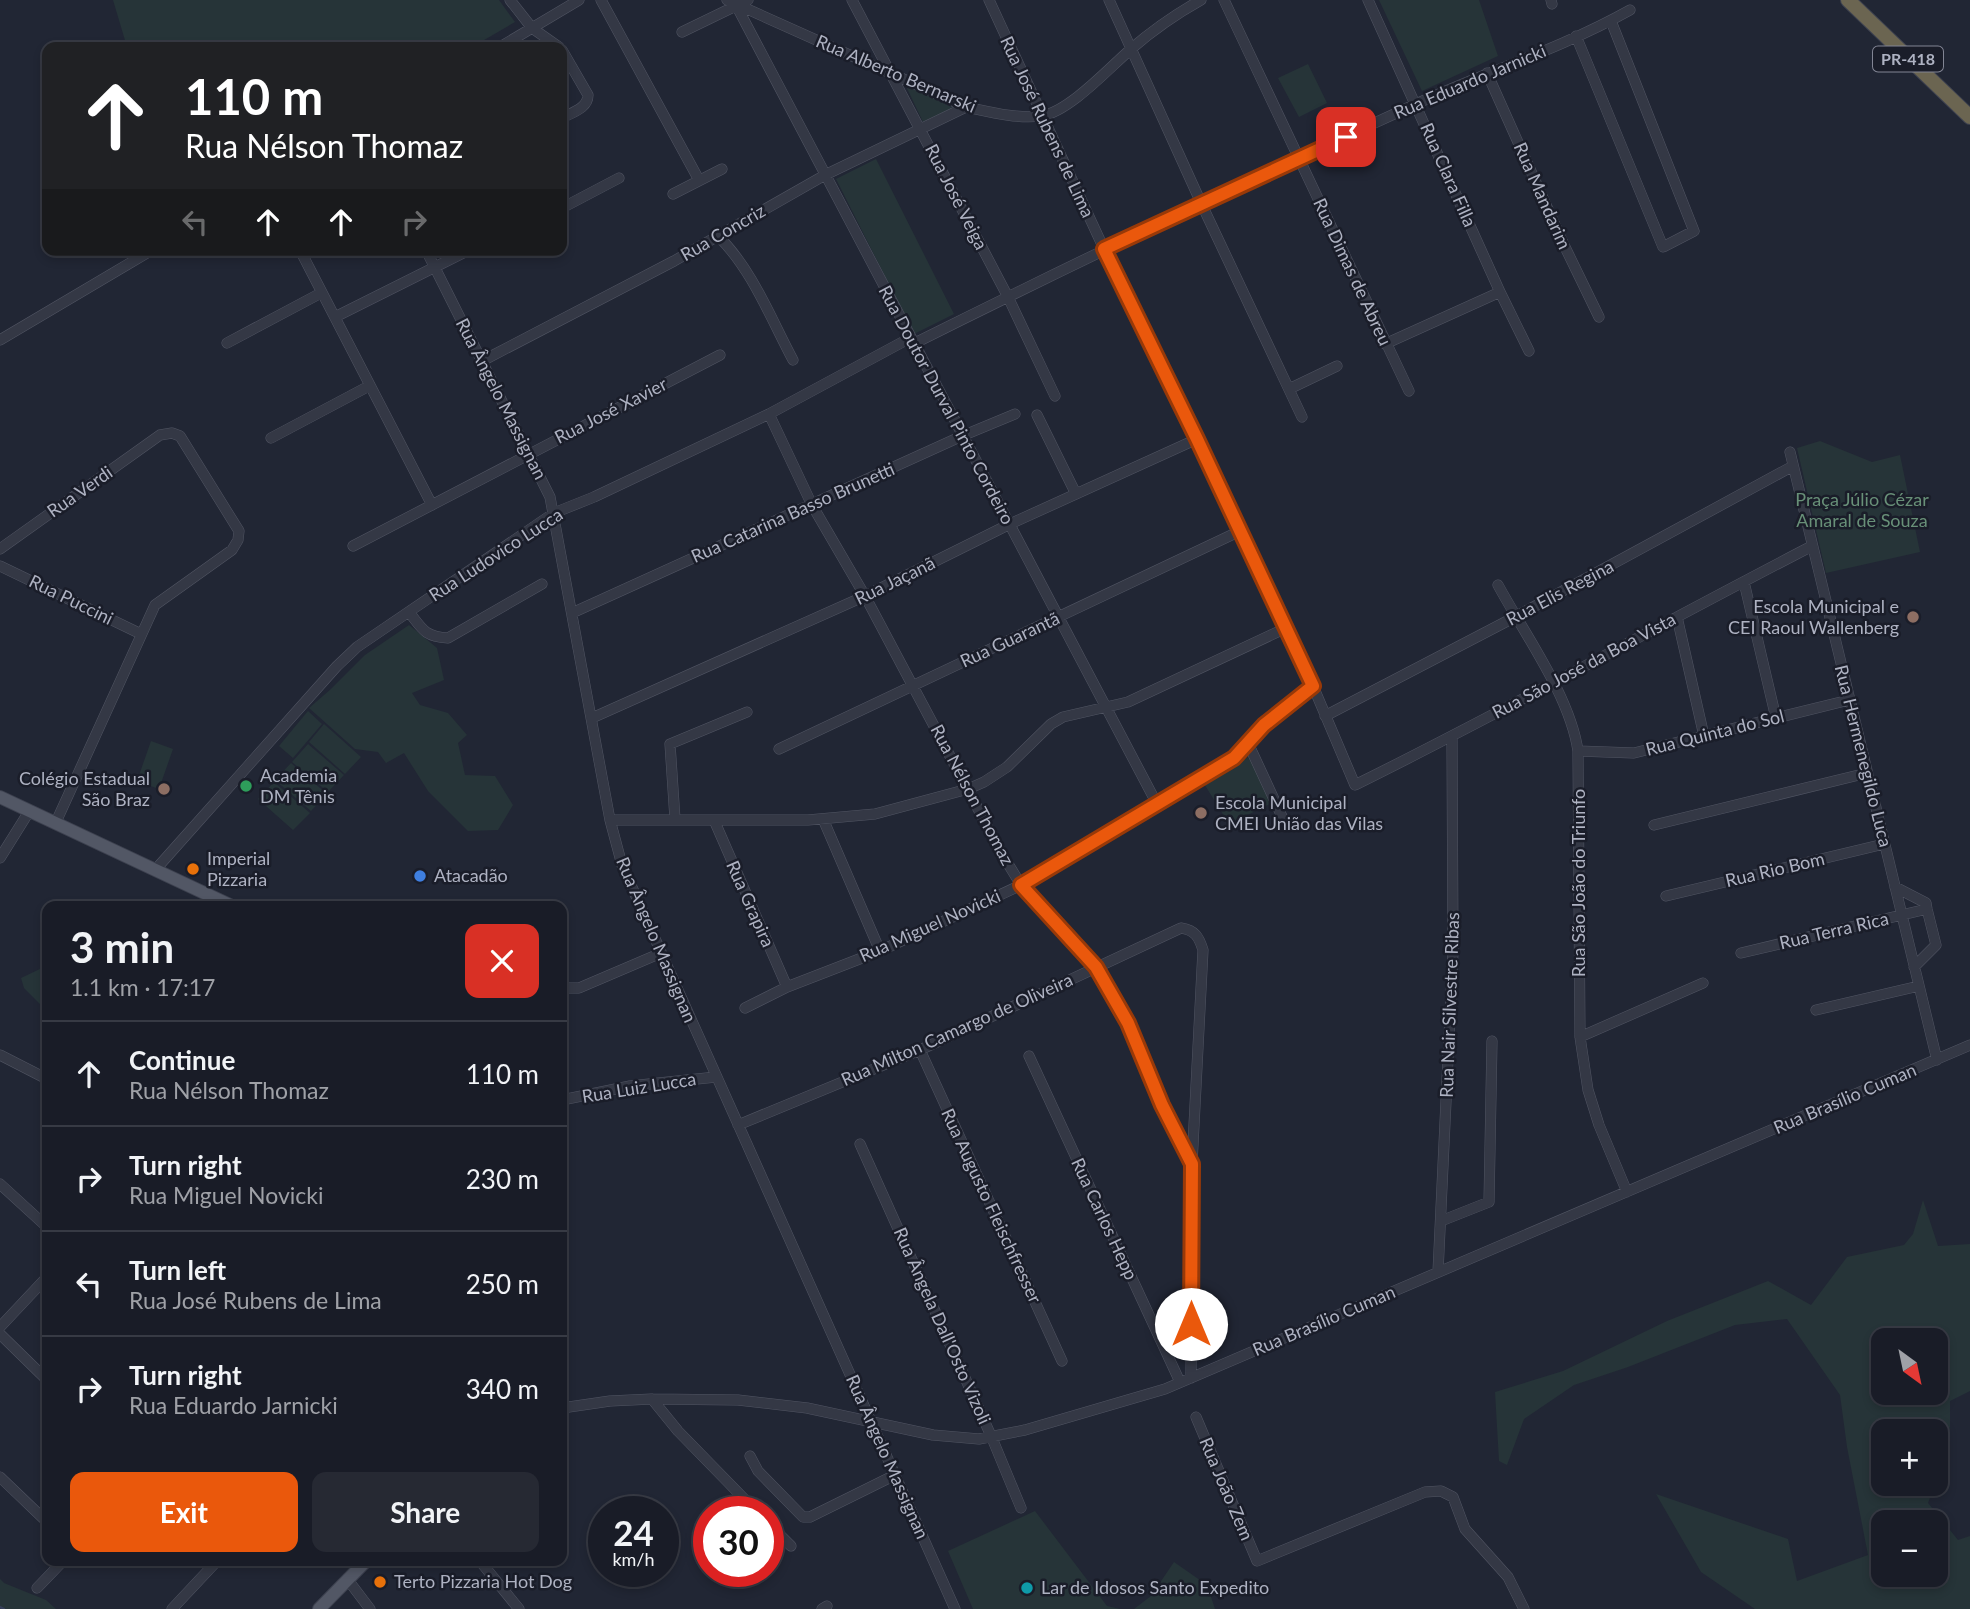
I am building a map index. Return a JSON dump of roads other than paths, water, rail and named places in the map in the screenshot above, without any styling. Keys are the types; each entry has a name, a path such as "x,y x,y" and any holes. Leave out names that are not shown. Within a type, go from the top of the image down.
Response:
{"highway":[{"name":"PR-418","path":"1848,0 1970,117"}],"main road":[{"path":"0,797 222,901"},
{"path":"319,1609 361,1566"}],"street":[{"path":"510,0 532,28 552,42"},
{"path":"508,42 579,0"},
{"path":"601,0 699,180"},
{"path":"682,32 732,3 748,0"},
{"name":"Rua José Veiga","path":"852,0 1008,297 1055,396"},
{"name":"Rua José Rubens de Lima","path":"989,0 1104,249 1286,628 1355,786"},
{"path":"1109,0 1302,417"},
{"path":"1042,116 1084,92 1131,48 1174,15 1202,0"},
{"name":"Rua Dimas de Abreu","path":"1224,0 1409,391"},
{"name":"Rua Clara Filla","path":"1368,0 1528,351"},
{"name":"Rua Alberto Bernarski","path":"732,3 966,107 1003,115 1042,116"},
{"name":"Rua Doutor Durval Pinto Cordeiro","path":"732,3 1157,804"},
{"name":"Rua Eduardo Jarnicki","path":"912,341 1417,104 1611,21 1630,10"},
{"path":"1576,36 1663,247 1695,231 1611,21"},
{"path":"567,60 588,95 584,106 567,115"},
{"name":"Rua Mandarim","path":"1487,74 1599,317"},
{"name":"Rua Concriz","path":"482,361 718,236 825,175 966,107"},
{"path":"673,194 722,169"},
{"path":"567,205 619,178"},
{"path":"718,236 730,247 746,273 793,360"},
{"path":"0,340 142,256"},
{"path":"303,256 432,505"},
{"name":"Rua Ângelo Massignan","path":"429,256 547,490 554,513 610,820 622,865 953,1608"},
{"path":"335,317 457,256"},
{"path":"1385,344 1500,292"},
{"path":"226,342 321,293"},
{"name":"Rua Ludovico Lucca","path":"156,869 357,647 554,513 594,497 769,414 912,341"},
{"name":"Rua José Xavier","path":"354,546 720,355"},
{"path":"1289,389 1337,366"},
{"path":"271,438 369,386"},
{"name":"Rua Nélson Thomaz","path":"769,414 812,505 865,596 1002,854 1021,885 1096,967 1128,1023 1162,1105 1192,1164"},
{"name":"Rua Catarina Basso Brunetti","path":"572,613 1015,414"},
{"path":"1037,415 1076,494"},
{"name":"Rua Verdi","path":"0,549 160,435 172,433 180,436 239,531 238,540 232,550 155,605 141,634"},
{"name":"Rua Jaçanã","path":"592,718 865,596 1010,524 1197,439"},
{"name":"Rua Hermenegildo Luca","path":"1790,452 1937,1060"},
{"name":"Rua Elis Regina","path":"1325,716 1516,617 1793,466"},
{"name":"Rua Guarantã","path":"779,749 1240,531"},
{"name":"Rua São José da Boa Vista","path":"1355,786 1451,738 1812,546"},
{"name":"Rua Puccini","path":"0,566 141,634"},
{"path":"1744,582 1776,718"},
{"path":"408,612 425,632 433,637 448,638 542,584"},
{"name":"Rua São João do Triunfo","path":"1498,585 1572,720 1578,751 1580,1037 1588,1090 1599,1125 1627,1192"},
{"path":"1677,617 1704,736"},
{"path":"610,820 822,819 875,814 968,789 1007,767 1051,724 1063,717 1128,702 1286,628"},
{"path":"56,822 141,634"},
{"name":"Rua Miguel Novicki","path":"745,1008 880,951 1021,885 1234,758 1264,725 1313,686"},
{"name":"Rua Quinta do Sol","path":"1578,751 1634,753 1849,699"},
{"path":"676,819 670,744 747,712"},
{"name":"Rua Nair Silvestre Ribas","path":"1438,1272 1453,952 1451,738"},
{"path":"1248,743 1285,823"},
{"path":"1654,825 1867,773"},
{"path":"0,858 30,810"},
{"path":"822,819 880,951"},
{"name":"Rua Grapira","path":"713,820 787,988"},
{"name":"Rua Rio Bom","path":"1666,896 1884,844"},
{"path":"1895,887 1926,903 1936,945 1914,967"},
{"name":"Rua Terra Rica","path":"1741,953 1927,909"},
{"name":"Rua Milton Camargo de Oliveira","path":"738,1125 920,1051 1181,928 1190,929 1199,937 1203,950 1192,1164"},
{"path":"567,988 579,988 661,953"},
{"path":"1580,1037 1703,983"},
{"path":"1816,1010 1919,986"},
{"path":"1441,1221 1489,1202 1492,1041"},
{"name":"Rua Brasílio Cuman","path":"567,1408 652,1399 776,1404 949,1437 992,1438 1132,1400 1191,1378 1970,1045"},
{"name":"Rua Augusto Fleischfresser","path":"920,1051 1062,1361"},
{"path":"0,1055 42,1076"},
{"name":"Rua Carlos Hepp","path":"1029,1056 1180,1382"},
{"name":"Rua Luiz Lucca","path":"567,1099 639,1084 716,1077"},
{"name":"Rua Ângela Dall'Osto Vizoli","path":"860,1144 1021,1508"},
{"path":"1191,1378 1192,1164"},
{"path":"0,1184 42,1222"},
{"path":"0,1327 42,1283"},
{"path":"0,1334 42,1375"},
{"path":"652,1399 678,1431 741,1496"},
{"name":"Rua João Zem","path":"1196,1417 1257,1561 1426,1492 1441,1491 1453,1497 1465,1529 1508,1577 1524,1609"},
{"path":"750,1456 758,1471 803,1517 810,1517 895,1475"},
{"path":"0,1476 42,1517"},
{"path":"784,1539 791,1546"},
{"path":"37,1588 58,1566"},
{"path":"172,1609 212,1566"},
{"path":"484,1566 519,1609"},
{"path":"348,1580 370,1609"}],"waterway":[{"path":"0,1607 4,1609"}],"place":[{"name":"Escola Municipal e CEI Raoul Wallenberg","path":"1913,617"},
{"name":"Academia DM Tênis","path":"246,786"},
{"name":"Colégio Estadual São Braz","path":"164,789"},
{"name":"Escola Municipal CMEI União das Vilas","path":"1201,813"},
{"name":"Imperial Pizzaria","path":"193,869"},
{"name":"Atacadão","path":"420,876"},
{"name":"Terto Pizzaria Hot Dog","path":"380,1582"},
{"name":"Lar de Idosos Santo Expedito","path":"1027,1588"}],"park label":[{"name":"Praça Júlio Cézar Amaral de Souza","path":"1862,510"}]}
